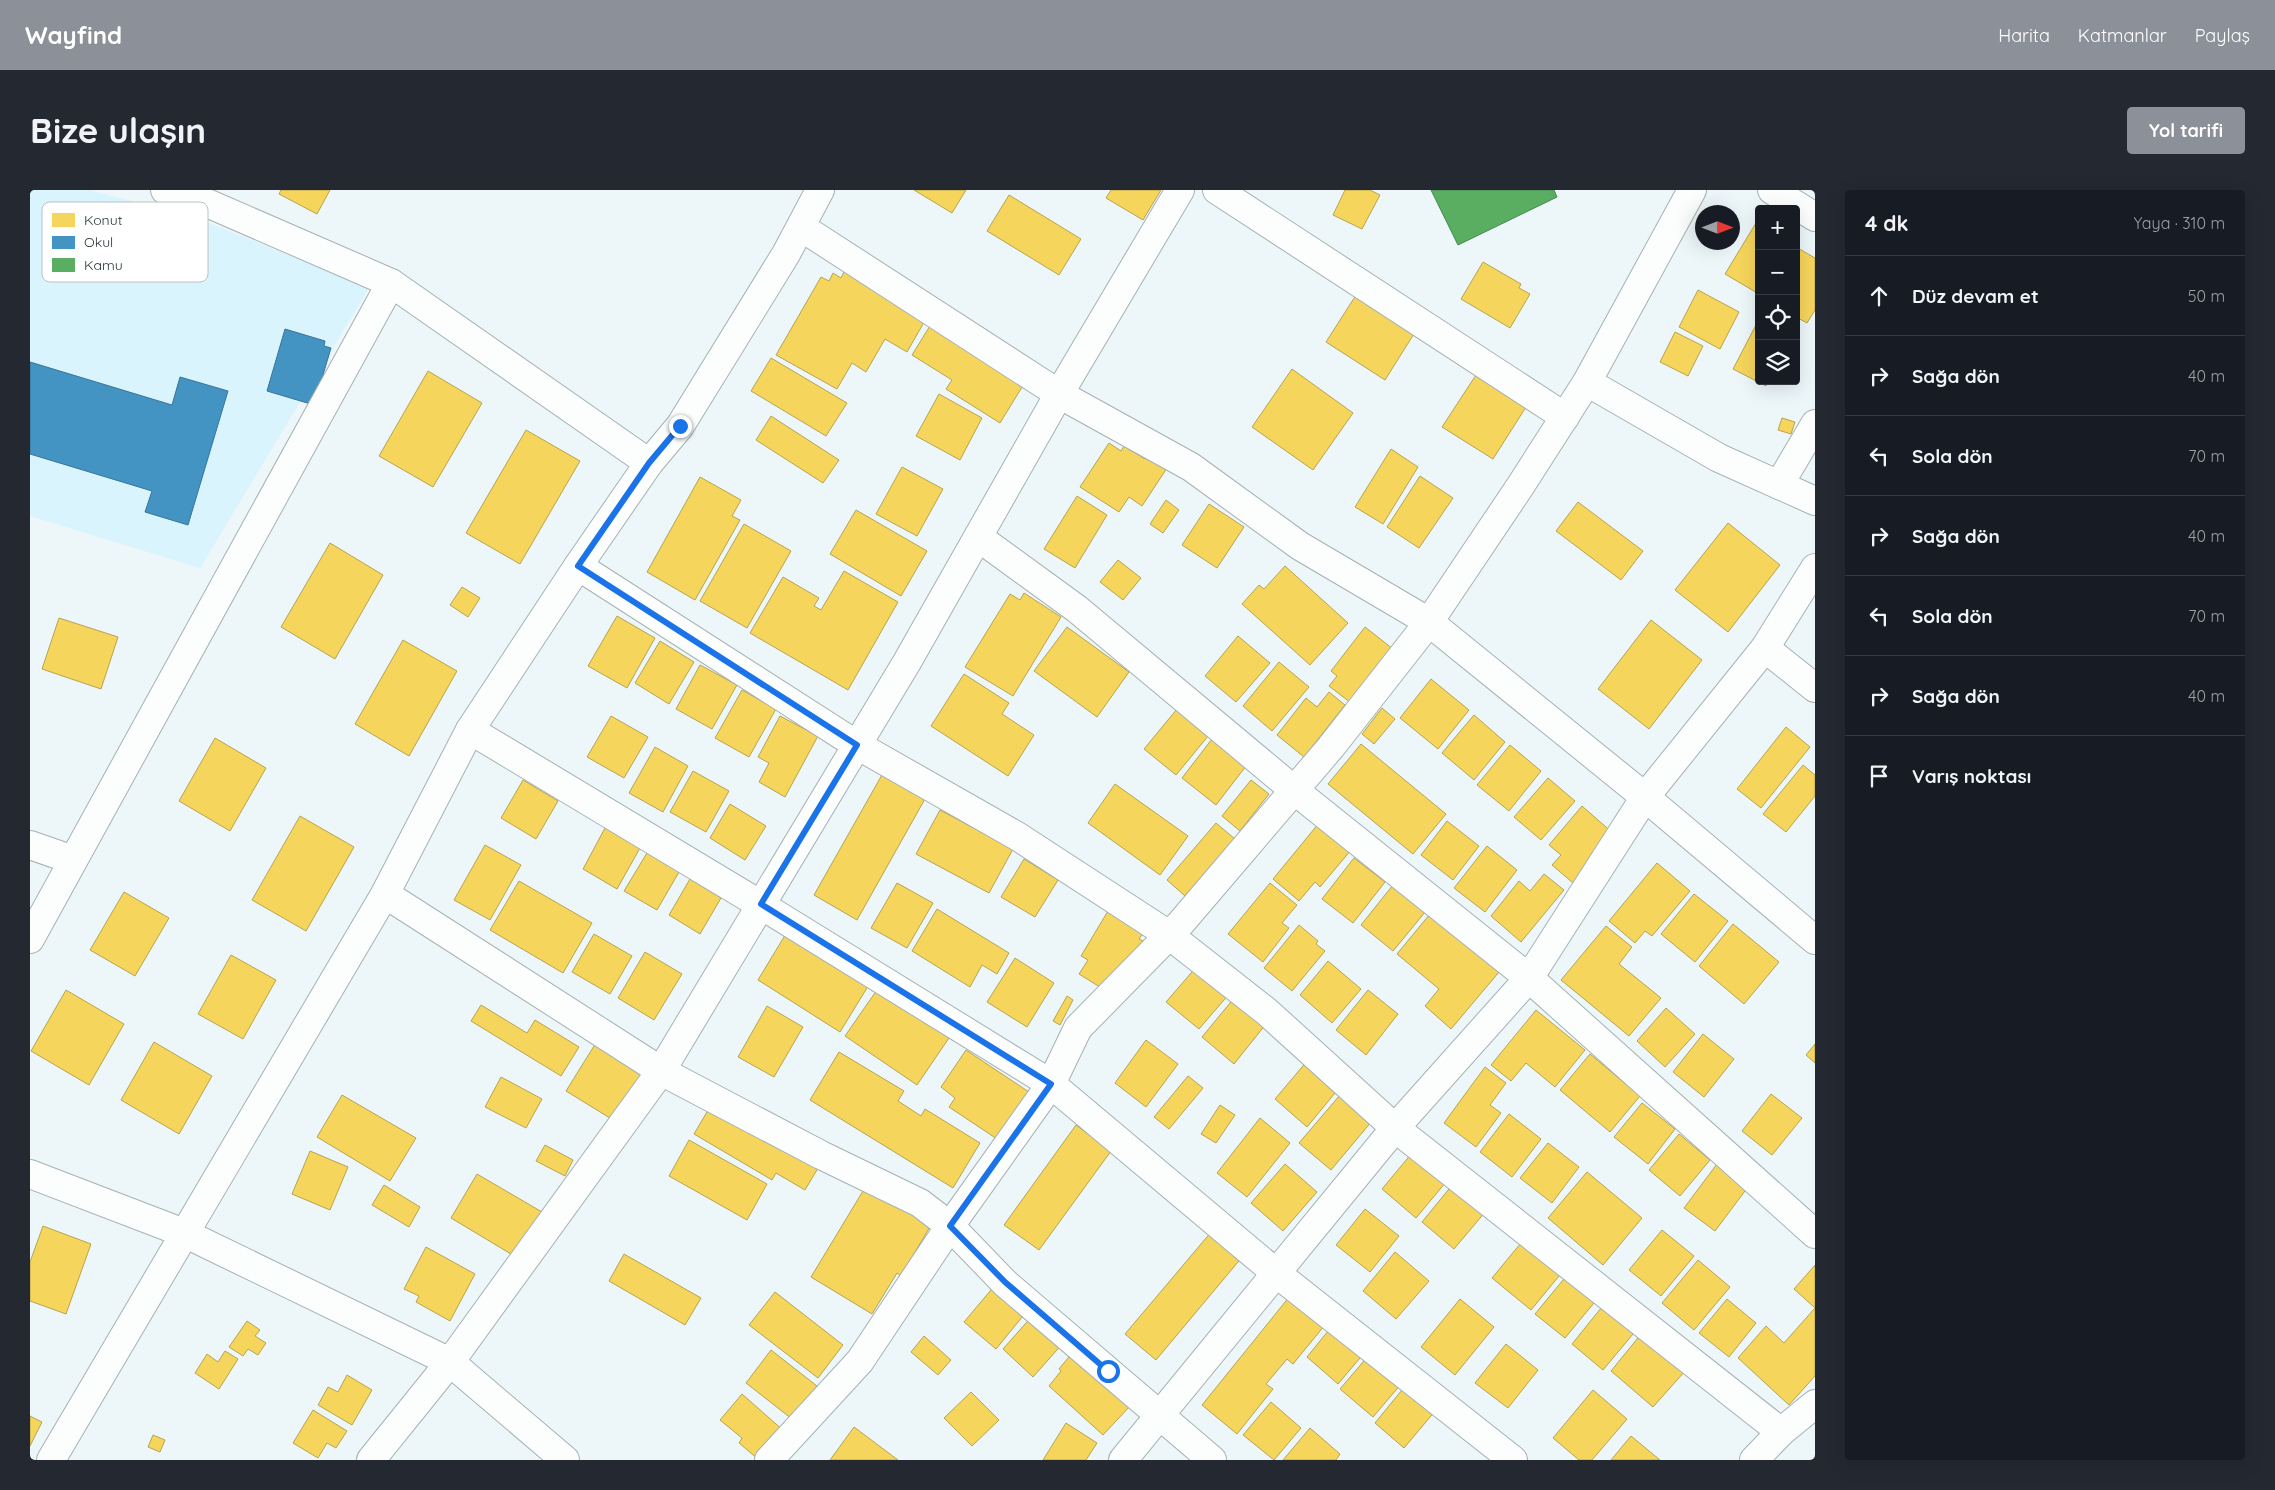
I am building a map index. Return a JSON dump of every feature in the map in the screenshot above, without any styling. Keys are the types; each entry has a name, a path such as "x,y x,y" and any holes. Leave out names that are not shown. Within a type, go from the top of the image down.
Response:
{"street":[{"path":"164,190 211,196 391,283 649,463"},
{"path":"51,1460 385,894 470,730 578,566 649,463 680,426 786,254 820,190"},
{"path":"371,1460 450,1362 662,1071 857,745 1059,394 1180,190"},
{"path":"1216,190 1565,417"},
{"path":"769,1460 860,1361 950,1226 1051,1084 1078,1028 1169,935 1331,747 1429,622 1587,382 1692,190"},
{"path":"1772,190 1815,217"},
{"path":"800,227 1059,394 1191,467 1300,546 1429,622 1645,797 1815,940"},
{"path":"30,939 391,283"},
{"path":"1587,382 1719,458 1815,501"},
{"path":"1779,485 1815,424"},
{"path":"978,537 1077,609 1294,790 1529,978 1815,1234"},
{"path":"578,566 857,745 1017,836 1169,935 1266,1011 1395,1128 1781,1432"},
{"path":"1123,1460 1158,1414 1395,1128 1529,978 1645,797 1765,648 1815,568"},
{"path":"1765,648 1815,688"},
{"path":"470,730 761,904 1051,1084 1276,1273 1513,1460"},
{"path":"30,845 73,860"},
{"path":"385,894 662,1071 821,1155 920,1203 950,1226 1005,1282 1212,1460"},
{"path":"30,1174 184,1233 450,1362 565,1460"},
{"path":"1754,1460 1781,1432 1815,1404"}],"shaded area":[{"path":"30,190 89,190 135,202 42,202 42,282 208,282 208,222 369,288 200,568 30,516"}],"building: Konut":[{"path":"281,190 330,190 317,214 279,194"},
{"path":"914,190 966,190 952,213"},
{"path":"1111,190 1161,190 1143,220 1106,198"},
{"path":"1345,190 1370,190 1380,195 1362,229 1333,215"},
{"path":"1009,195 1081,239 1059,275 987,231"},
{"path":"1755,225 1755,292 1725,274"},
{"path":"1800,249 1815,258 1815,310 1807,323 1800,319"},
{"path":"1483,262 1521,284 1519,288 1530,294 1510,328 1461,299"},
{"path":"845,270 927,317 907,352 885,339 866,372 852,363 837,389 776,355 821,277 829,281 833,273 841,278"},
{"path":"1698,290 1739,312 1720,349 1679,327"},
{"path":"1358,292 1417,329 1385,380 1326,342"},
{"path":"933,321 1027,379 1000,423 946,389 952,380 912,355"},
{"path":"1755,327 1755,380 1733,369"},
{"path":"1675,332 1703,346 1688,376 1660,362"},
{"path":"771,358 847,403 826,436 751,391"},
{"path":"1292,369 1353,413 1313,470 1252,427"},
{"path":"428,371 482,403 433,487 379,456"},
{"path":"1476,375 1526,407 1493,459 1442,427"},
{"path":"939,394 982,418 960,460 916,436"},
{"path":"771,416 839,460 823,483 756,440"},
{"path":"1782,418 1795,422 1791,434 1778,430"},
{"path":"526,430 580,461 520,564 466,533"},
{"path":"1109,443 1121,451 1124,446 1145,459 1147,455 1167,468 1142,506 1129,497 1119,512 1080,487"},
{"path":"1391,449 1418,467 1383,524 1355,507"},
{"path":"902,467 943,489 917,536 876,514"},
{"path":"1420,476 1453,498 1419,548 1387,527"},
{"path":"700,477 741,500 732,516 740,520 695,600 647,572"},
{"path":"1077,496 1107,515 1075,568 1044,549"},
{"path":"1166,500 1179,510 1163,533 1150,524"},
{"path":"1578,502 1643,551 1621,580 1556,531"},
{"path":"1209,504 1244,527 1217,568 1182,545"},
{"path":"856,510 927,551 901,596 830,554"},
{"path":"1728,523 1780,565 1728,632 1675,590"},
{"path":"744,524 791,551 747,628 700,601"},
{"path":"330,543 383,575 335,659 281,627"},
{"path":"1118,560 1141,578 1123,600 1100,582"},
{"path":"1285,566 1348,623 1310,665 1242,604 1259,585 1264,589"},
{"path":"844,571 898,602 848,690 750,633 783,577 819,598 814,606 821,610"},
{"path":"462,587 480,598 468,617 450,605"},
{"path":"1024,593 1061,617 1013,696 965,667 1010,594 1020,600"},
{"path":"617,616 655,638 627,688 588,666"},
{"path":"59,618 118,637 101,689 42,669"},
{"path":"1651,620 1702,660 1649,729 1598,689"},
{"path":"1067,627 1129,672 1097,717 1034,671"},
{"path":"1365,627 1393,649 1351,703 1329,686 1337,676 1331,671"},
{"path":"1238,636 1270,663 1236,702 1205,676"},
{"path":"403,640 457,671 409,756 355,724"},
{"path":"660,641 694,662 669,704 635,683"},
{"path":"1279,662 1309,687 1272,731 1243,706"},
{"path":"700,665 737,685 712,729 676,709"},
{"path":"964,674 1009,703 1002,714 1034,735 1008,776 931,726"},
{"path":"1431,679 1469,710 1438,749 1400,718"},
{"path":"742,690 776,709 749,757 715,738"},
{"path":"1329,692 1345,705 1304,757 1277,735 1306,698 1317,707"},
{"path":"1382,708 1395,719 1374,744 1362,734"},
{"path":"1177,709 1209,735 1176,775 1144,749"},
{"path":"1474,715 1505,742 1474,780 1442,753"},
{"path":"611,716 648,737 624,778 587,757"},
{"path":"780,716 818,736 785,797 759,782 769,763 758,757"},
{"path":"1786,727 1810,747 1761,808 1737,789"},
{"path":"215,738 266,768 230,831 179,801"},
{"path":"1212,739 1246,766 1216,805 1182,778"},
{"path":"1361,744 1446,814 1413,854 1328,784"},
{"path":"1510,745 1541,771 1509,811 1477,785"},
{"path":"655,747 688,766 663,812 629,793"},
{"path":"1803,765 1815,775 1815,796 1786,832 1763,814"},
{"path":"887,766 930,790 857,920 814,895"},
{"path":"693,771 729,791 706,832 670,812"},
{"path":"1548,778 1575,801 1541,840 1514,817"},
{"path":"523,780 558,801 536,839 501,818"},
{"path":"1251,780 1269,794 1240,831 1222,816"},
{"path":"1115,784 1188,836 1160,875 1088,823"},
{"path":"730,804 766,826 745,860 710,838"},
{"path":"1582,806 1614,834 1573,883 1552,865 1561,855 1549,845"},
{"path":"940,810 1013,849 989,893 916,854"},
{"path":"300,816 354,847 306,931 252,900"},
{"path":"1447,821 1479,846 1453,880 1421,855"},
{"path":"1216,823 1235,839 1185,896 1167,880"},
{"path":"1319,823 1351,850 1320,887 1315,882 1299,901 1273,879"},
{"path":"605,828 640,848 617,889 583,869"},
{"path":"485,845 521,865 490,920 454,900"},
{"path":"1487,846 1517,870 1485,912 1454,888"},
{"path":"647,853 679,872 657,910 624,891"},
{"path":"1354,858 1385,882 1353,923 1322,899"},
{"path":"1024,859 1058,880 1035,917 1001,897"},
{"path":"1657,863 1690,891 1652,936 1645,931 1635,943 1609,921"},
{"path":"1544,874 1564,890 1521,942 1491,916 1519,881 1530,891"},
{"path":"690,879 721,898 700,934 669,915"},
{"path":"519,881 592,923 563,973 490,930"},
{"path":"897,883 933,903 907,948 871,928"},
{"path":"1270,883 1297,905 1282,923 1289,928 1263,962 1228,934"},
{"path":"1393,885 1426,911 1393,951 1361,925"},
{"path":"124,892 169,918 135,976 90,950"},
{"path":"1694,894 1728,921 1695,962 1661,934"},
{"path":"937,909 1009,953 997,974 982,965 970,987 912,951"},
{"path":"1108,911 1144,932 1139,939 1143,941 1111,994 1079,974 1088,960 1081,956"},
{"path":"1430,914 1499,972 1451,1029 1425,1006 1439,989 1397,954"},
{"path":"1733,924 1779,962 1744,1004 1699,966"},
{"path":"1299,925 1318,941 1316,944 1325,951 1292,991 1264,968"},
{"path":"1606,926 1632,947 1619,964 1661,998 1629,1036 1561,980"},
{"path":"787,932 870,983 840,1032 758,980"},
{"path":"594,934 632,956 610,994 572,972"},
{"path":"645,952 682,974 654,1020 618,998"},
{"path":"231,955 276,980 243,1039 198,1014"},
{"path":"1015,958 1054,983 1027,1027 987,1002"},
{"path":"1328,961 1361,989 1332,1023 1300,995"},
{"path":"1198,965 1230,993 1199,1029 1166,1002"},
{"path":"879,987 951,1035 917,1085 845,1036"},
{"path":"66,990 124,1024 89,1085 31,1051"},
{"path":"1368,990 1398,1014 1366,1055 1336,1030"},
{"path":"1067,996 1073,1000 1060,1025 1053,1021"},
{"path":"1235,997 1266,1024 1234,1064 1202,1037"},
{"path":"481,1005 527,1033 535,1020 579,1047 561,1076 471,1021"},
{"path":"767,1006 803,1027 774,1077 738,1057"},
{"path":"1666,1008 1695,1034 1665,1067 1637,1041"},
{"path":"1536,1010 1585,1050 1555,1087 1526,1063 1511,1081 1491,1065"},
{"path":"1703,1034 1734,1059 1704,1097 1673,1072"},
{"path":"599,1038 650,1069 618,1123 566,1091"},
{"path":"1146,1040 1178,1064 1146,1107 1115,1083"},
{"path":"154,1042 212,1076 179,1134 121,1100"},
{"path":"1815,1044 1815,1063 1806,1055"},
{"path":"966,1050 1032,1094 1000,1141 949,1107 955,1098 941,1087"},
{"path":"839,1052 904,1091 898,1101 921,1116 925,1109 980,1143 953,1188 810,1100"},
{"path":"1590,1054 1640,1096 1610,1132 1560,1090"},
{"path":"1308,1060 1340,1087 1307,1127 1275,1099"},
{"path":"1485,1067 1506,1083 1490,1105 1501,1113 1476,1147 1444,1123"},
{"path":"1188,1076 1203,1088 1169,1129 1154,1117"},
{"path":"501,1077 542,1099 526,1128 485,1107"},
{"path":"1346,1088 1377,1115 1331,1170 1299,1143"},
{"path":"1771,1094 1802,1118 1772,1155 1742,1131"},
{"path":"342,1095 416,1138 390,1181 317,1137"},
{"path":"714,1100 821,1163 805,1190 776,1173 772,1180 694,1134"},
{"path":"1642,1103 1675,1129 1648,1164 1614,1137"},
{"path":"1220,1105 1235,1115 1216,1143 1201,1134"},
{"path":"1509,1114 1541,1139 1512,1177 1480,1152"},
{"path":"1260,1118 1290,1143 1247,1197 1217,1173"},
{"path":"1076,1125 1111,1151 1039,1250 1004,1225"},
{"path":"1679,1134 1710,1160 1680,1196 1649,1170"},
{"path":"689,1140 767,1184 747,1220 669,1176"},
{"path":"1548,1143 1579,1167 1552,1203 1520,1178"},
{"path":"545,1145 573,1160 565,1176 536,1161"},
{"path":"1417,1147 1451,1176 1416,1218 1382,1189"},
{"path":"310,1151 348,1167 330,1210 292,1194"},
{"path":"1285,1164 1317,1192 1283,1231 1251,1203"},
{"path":"1717,1164 1748,1187 1715,1231 1684,1208"},
{"path":"1587,1172 1642,1218 1603,1265 1548,1218"},
{"path":"477,1174 542,1212 516,1257 451,1218"},
{"path":"1453,1184 1486,1211 1454,1249 1422,1222"},
{"path":"384,1185 420,1207 409,1227 372,1205"},
{"path":"866,1186 931,1225 901,1276 897,1273 872,1314 811,1277"},
{"path":"1365,1209 1399,1236 1370,1272 1336,1245"},
{"path":"43,1226 91,1244 66,1314 30,1301 30,1262"},
{"path":"1662,1230 1694,1256 1661,1296 1629,1270"},
{"path":"1212,1231 1243,1256 1156,1360 1125,1334"},
{"path":"1525,1238 1564,1270 1531,1310 1492,1278"},
{"path":"426,1247 475,1274 450,1321 416,1302 419,1296 404,1289"},
{"path":"1395,1252 1429,1281 1396,1319 1363,1291"},
{"path":"624,1254 701,1298 685,1325 609,1281"},
{"path":"1698,1260 1730,1287 1694,1330 1662,1303"},
{"path":"1815,1265 1815,1308 1794,1289"},
{"path":"1568,1274 1598,1298 1565,1338 1535,1314"},
{"path":"996,1284 1027,1311 996,1349 964,1322"},
{"path":"1294,1291 1329,1320 1293,1364 1287,1359 1266,1384 1273,1389 1237,1434 1202,1405"},
{"path":"775,1292 843,1345 818,1378 749,1325"},
{"path":"1460,1299 1494,1327 1455,1375 1421,1347"},
{"path":"1727,1299 1756,1323 1729,1357 1699,1333"},
{"path":"1606,1302 1638,1328 1603,1370 1572,1344"},
{"path":"1815,1308 1815,1376 1789,1405 1738,1358 1766,1326 1784,1343"},
{"path":"1034,1314 1064,1342 1033,1377 1003,1349"},
{"path":"247,1321 260,1330 255,1336 266,1343 258,1355 248,1349 243,1356 229,1347"},
{"path":"1333,1325 1365,1352 1338,1384 1307,1357"},
{"path":"1642,1333 1686,1370 1653,1407 1611,1371"},
{"path":"924,1336 951,1360 938,1375 911,1352"},
{"path":"1506,1344 1538,1370 1508,1408 1475,1383"},
{"path":"771,1350 817,1386 792,1419 746,1383"},
{"path":"225,1351 238,1359 219,1389 195,1373 207,1354 218,1362"},
{"path":"1073,1352 1131,1405 1103,1435 1049,1386 1061,1371 1059,1369"},
{"path":"1369,1355 1402,1383 1373,1417 1340,1389"},
{"path":"347,1375 372,1390 352,1425 318,1405 328,1387 338,1392"},
{"path":"1406,1385 1436,1410 1404,1448 1375,1423"},
{"path":"1593,1390 1627,1419 1592,1460 1579,1460 1553,1438"},
{"path":"971,1392 999,1420 972,1446 944,1418"},
{"path":"742,1394 784,1431 759,1460 739,1443 742,1438 720,1420"},
{"path":"1271,1402 1301,1428 1274,1460 1243,1435"},
{"path":"313,1410 347,1431 336,1448 327,1443 318,1458 293,1443"},
{"path":"30,1416 42,1422 30,1446"},
{"path":"1066,1423 1097,1443 1086,1460 1043,1460"},
{"path":"854,1427 898,1460 830,1460"},
{"path":"1310,1428 1340,1454 1336,1460 1283,1460"},
{"path":"153,1435 165,1440 160,1452 148,1447"},
{"path":"1631,1436 1660,1460 1611,1460"}],"building: Okul":[{"path":"285,329 325,341 324,346 331,348 314,405 267,391"},
{"path":"30,362 172,405 180,377 228,391 188,525 145,512 152,491 30,454"}],"building: Kamu":[{"path":"1431,190 1554,190 1557,197 1458,245"}],"route":[{"path":"680,426 649,463 578,566 857,745 761,904 1051,1084 950,1226 1005,1282 1108,1371"}]}
